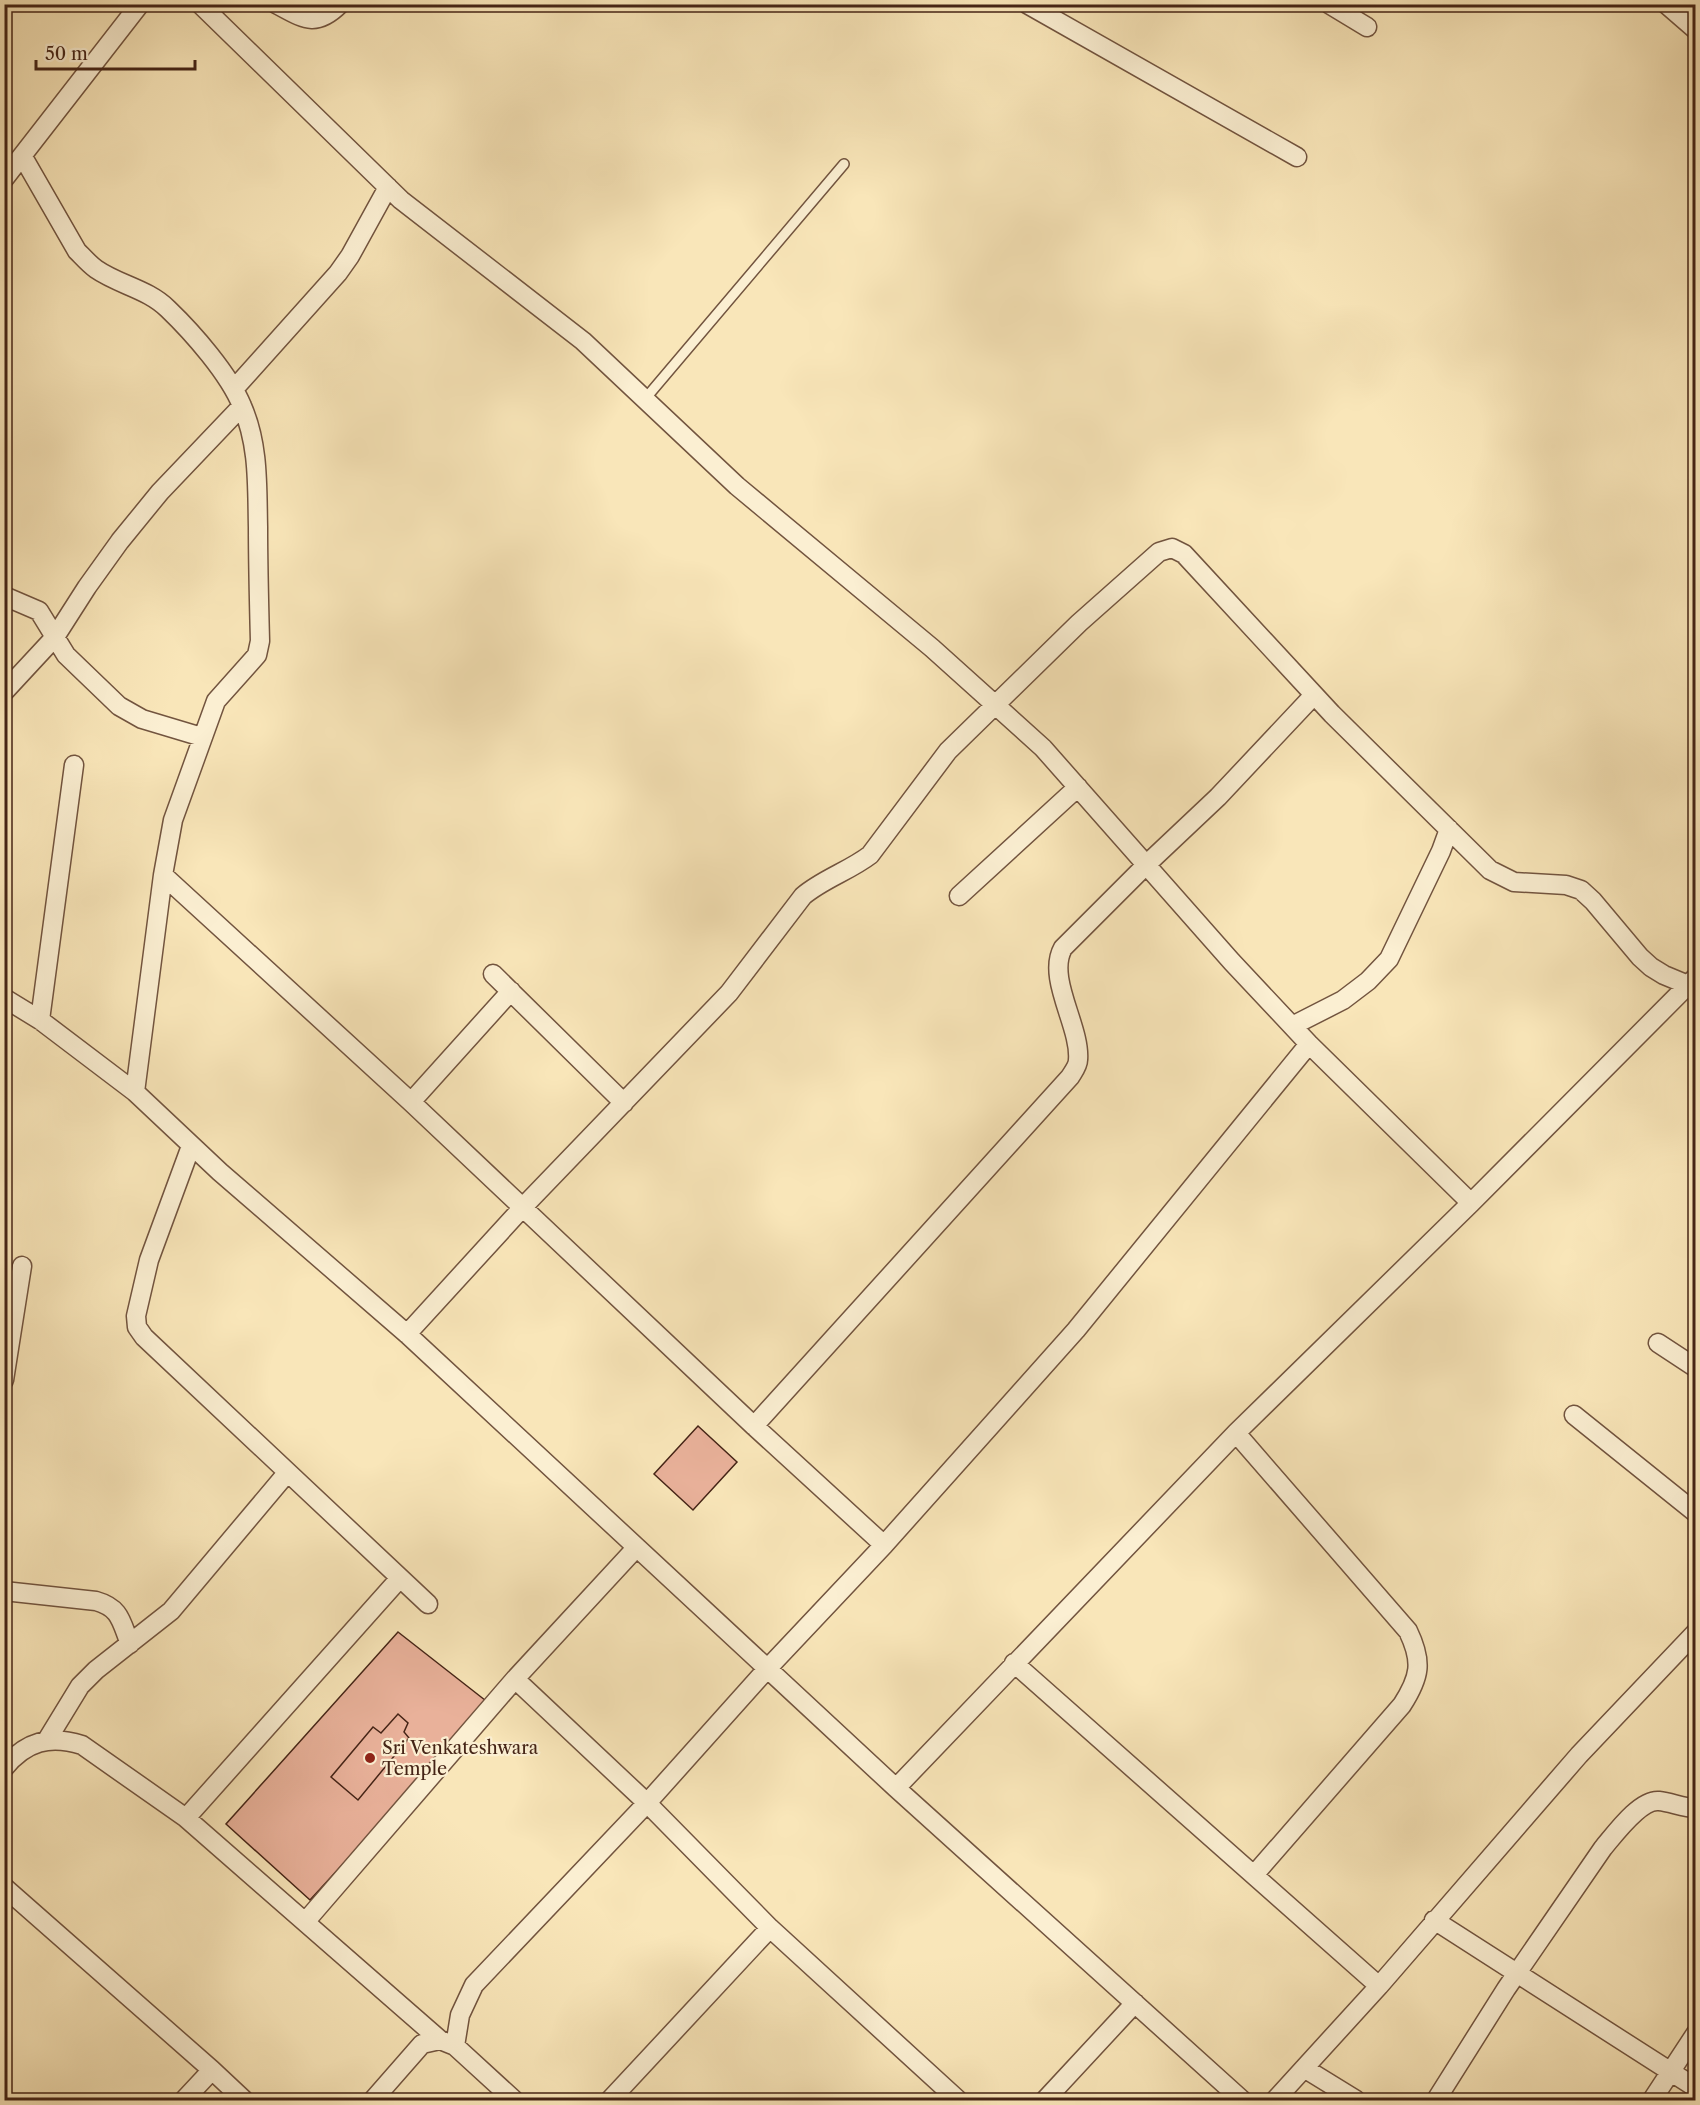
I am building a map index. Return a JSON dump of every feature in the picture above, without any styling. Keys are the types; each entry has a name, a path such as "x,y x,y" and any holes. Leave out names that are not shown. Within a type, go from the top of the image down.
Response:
{"street":[{"path":"4,179 140,4"},
{"path":"200,4 416,212 566,327 737,486 932,648 1043,748 1224,953 1292,1026 1471,1203"},
{"path":"276,4 306,20 317,20 330,15 340,4"},
{"path":"1027,4 1297,157"},
{"path":"1329,4 1367,27"},
{"path":"1666,4 1695,30"},
{"path":"23,157 82,256 98,270 160,302 202,347 238,398 250,427 256,460 260,641 257,654 216,701 173,820 135,1092"},
{"path":"4,692 55,637 120,541 338,273 350,256 388,187"},
{"path":"407,1335 524,1206 729,993 803,896 814,886 855,866 870,855 935,766 995,705 1079,623 1159,552 1172,548 1184,554 1314,695 1490,870 1514,882 1566,885 1581,890 1640,957 1664,975 1693,982"},
{"path":"4,596 39,612 66,655 130,714 202,737"},
{"path":"754,1426 1071,1077 1079,1063 1078,1048 1068,1016 1058,967 1058,957 1063,948 1218,797 1314,695"},
{"path":"40,1020 74,765"},
{"path":"959,896 1078,787"},
{"path":"1292,1026 1343,1000 1368,981 1389,959 1437,861 1449,829"},
{"path":"164,875 524,1206 754,1426 884,1545"},
{"path":"493,974 624,1103"},
{"path":"896,1788 1236,1433 1693,982"},
{"path":"411,1102 511,991"},
{"path":"4,998 40,1020 135,1092 191,1146 407,1335 896,1788 1242,2100"},
{"path":"448,2043 474,1985 647,1803 767,1669 884,1545 1076,1330 1309,1044"},
{"path":"191,1146 149,1260 136,1316 137,1326 144,1337 428,1604"},
{"path":"4,1380 22,1266"},
{"path":"1658,1343 1695,1368"},
{"path":"1574,1415 1695,1513"},
{"path":"1236,1433 1408,1631 1416,1647 1419,1667 1412,1689 1402,1705 1254,1875"},
{"path":"47,1740 80,1686 96,1670 171,1611 287,1473"},
{"path":"306,1921 515,1679 636,1548"},
{"path":"186,1818 400,1578"},
{"path":"4,1591 96,1601 109,1605 117,1614 130,1644"},
{"path":"1275,2100 1379,1986 1579,1755 1695,1632"},
{"path":"1014,1663 1379,1986"},
{"path":"515,1679 647,1803 770,1928 958,2100"},
{"path":"4,1768 26,1748 47,1740 64,1740 82,1745 186,1818 514,2100"},
{"path":"1436,2100 1516,1974 1603,1848 1641,1807 1650,1801 1695,1808"},
{"path":"4,1887 244,2100"},
{"path":"1434,1920 1695,2088"},
{"path":"610,2100 770,1928"},
{"path":"1045,2100 1136,2003"},
{"path":"1652,2100 1695,2033"},
{"path":"374,2100 422,2043 448,2043"},
{"path":"1304,2068 1356,2100"},
{"path":"184,2100 212,2070"}],"lane":[{"path":"645,399 844,164"}],"building":[{"path":"698,1426 737,1462 693,1510 654,1474"},
{"path":"398,1632 490,1704 310,1900 226,1824"},
{"name":"Sri Venkateshwara Temple","path":"398,1714 408,1723 404,1732 409,1738 358,1800 331,1777 373,1727 381,1733"}],"place":[{"name":"Sri Venkateshwara Temple","path":"370,1758"}]}
